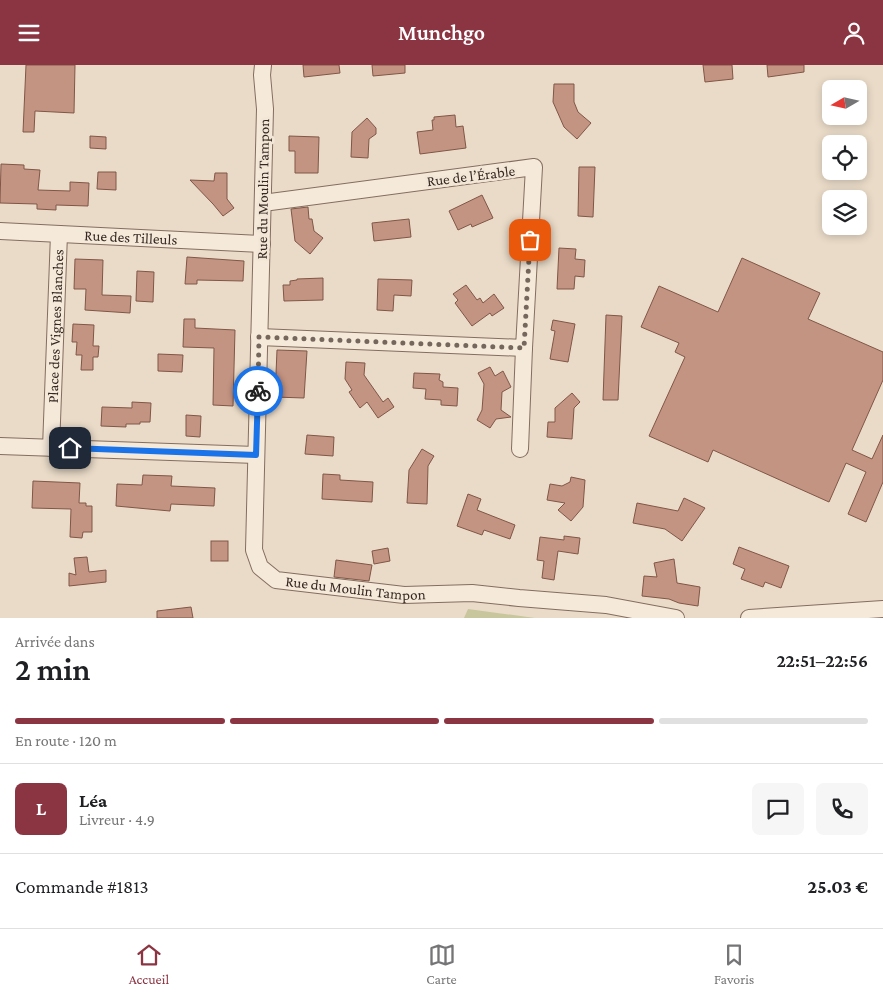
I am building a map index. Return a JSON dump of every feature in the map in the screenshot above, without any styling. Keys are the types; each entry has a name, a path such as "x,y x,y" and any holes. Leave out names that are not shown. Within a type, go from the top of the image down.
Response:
{"street":[{"name":"Rue du Moulin Tampon","path":"260,69 265,109 254,550 260,567 276,580 404,595 472,593 606,605 676,618"},
{"name":"Rue de l’Érable","path":"263,203 534,167 524,348"},
{"name":"Rue des Tilleuls","path":"0,231 262,244"},
{"name":"Place des Vignes Blanches","path":"51,448 59,234"},
{"path":"259,337 524,348 520,449"},
{"path":"0,446 256,455"},
{"path":"749,618 883,609"}],"green space":[{"path":"468,609 535,618 464,618"}],"building":[{"path":"26,65 75,65 74,113 35,111 34,132 23,132"},
{"path":"303,65 339,65 340,73 304,77"},
{"path":"372,65 405,65 405,73 373,76"},
{"path":"703,65 732,65 733,79 705,82"},
{"path":"767,65 804,65 804,72 768,77"},
{"path":"554,84 574,84 574,102 578,112 591,123 577,139 564,127 553,102"},
{"path":"455,115 456,127 463,126 466,148 420,154 417,132 433,130 432,120 434,120 434,117"},
{"path":"367,118 376,128 376,134 369,139 368,158 351,157 352,132"},
{"path":"90,136 106,137 106,149 90,148"},
{"path":"289,136 319,137 318,173 295,173 295,151 289,151"},
{"path":"1,164 24,165 24,169 40,170 38,190 70,191 70,182 89,183 88,206 56,205 56,210 37,209 37,204 0,203"},
{"path":"579,167 595,167 593,217 578,216"},
{"path":"98,172 116,172 116,190 97,189"},
{"path":"215,173 227,173 227,199 234,208 223,216 190,180 214,181"},
{"path":"482,195 493,218 472,227 471,224 458,230 449,211"},
{"path":"308,207 309,219 312,219 314,231 323,238 310,254 295,241 291,209"},
{"path":"409,219 411,237 374,241 372,223"},
{"path":"559,248 576,249 575,259 585,260 584,277 575,276 574,289 557,289"},
{"path":"187,257 244,261 243,281 197,280 197,284 185,284"},
{"path":"742,258 820,293 808,319 883,352 883,380 852,450 872,459 883,435 883,482 866,522 848,514 866,472 846,463 829,502 713,450 708,462 649,436 685,357 675,352 679,343 641,327 659,286 718,312"},
{"path":"75,259 103,260 102,295 131,296 130,313 85,310 86,289 74,289"},
{"path":"137,271 154,272 153,302 136,301"},
{"path":"323,278 323,300 284,301 283,285 290,285 290,281 297,279"},
{"path":"378,279 412,280 411,296 394,295 393,311 377,310"},
{"path":"466,285 477,300 480,298 483,303 494,294 504,308 492,316 490,313 472,326 455,303 458,300 453,294"},
{"path":"606,315 622,316 618,400 603,400"},
{"path":"184,319 195,319 195,328 235,330 233,406 213,405 214,348 183,347"},
{"path":"553,320 575,324 568,362 550,359 555,331 551,330"},
{"path":"73,324 94,325 93,346 99,346 98,357 93,357 93,370 81,370 82,355 76,355 77,342 72,342"},
{"path":"277,350 307,351 304,398 275,397"},
{"path":"158,354 183,355 182,372 158,371"},
{"path":"346,362 365,363 364,375 383,402 388,398 394,407 378,418 367,402 360,408 349,392 352,390 345,379"},
{"path":"490,367 495,376 503,371 511,387 502,392 501,410 511,417 496,419 490,428 477,420 482,410 484,384 478,373"},
{"path":"414,373 440,374 439,380 443,382 443,387 458,388 457,406 441,405 441,400 425,399 426,389 413,388"},
{"path":"572,393 580,402 574,408 572,439 547,437 548,422 555,422 555,408"},
{"path":"132,402 151,403 150,422 126,424 126,427 101,426 102,407 132,408"},
{"path":"186,415 201,416 200,437 186,436"},
{"path":"307,435 334,437 333,456 305,454"},
{"path":"422,449 434,456 428,466 427,504 407,503 409,470"},
{"path":"323,474 340,475 340,480 373,482 372,502 322,499"},
{"path":"143,475 172,476 171,486 215,488 214,506 171,504 170,511 116,506 117,484 142,485"},
{"path":"571,477 585,480 583,507 571,521 558,510 565,503 547,500 550,484 562,486 570,482"},
{"path":"33,481 80,483 79,503 86,503 86,506 92,506 92,532 83,532 82,538 70,537 71,509 32,508"},
{"path":"468,494 481,499 477,510 515,525 510,539 484,530 482,535 457,526"},
{"path":"684,498 705,508 682,541 665,529 633,523 637,503 678,511"},
{"path":"564,536 580,538 578,554 558,551 554,580 542,578 544,561 537,560 540,537 564,540"},
{"path":"211,541 228,541 228,561 211,561"},
{"path":"739,547 789,566 781,588 765,582 763,587 741,579 745,569 733,564"},
{"path":"388,548 390,561 374,564 372,551"},
{"path":"87,557 89,572 106,570 106,582 69,586 69,573 76,575 74,558"},
{"path":"674,559 677,583 700,587 698,606 679,603 669,599 642,596 644,576 657,577 654,563"},
{"path":"336,560 372,565 369,581 334,577"},
{"path":"191,607 193,618 157,618 157,611"}],"way so far":[{"path":"258,391 259,337 524,348 530,240"}],"route":[{"path":"70,448 256,455 258,391"}]}
